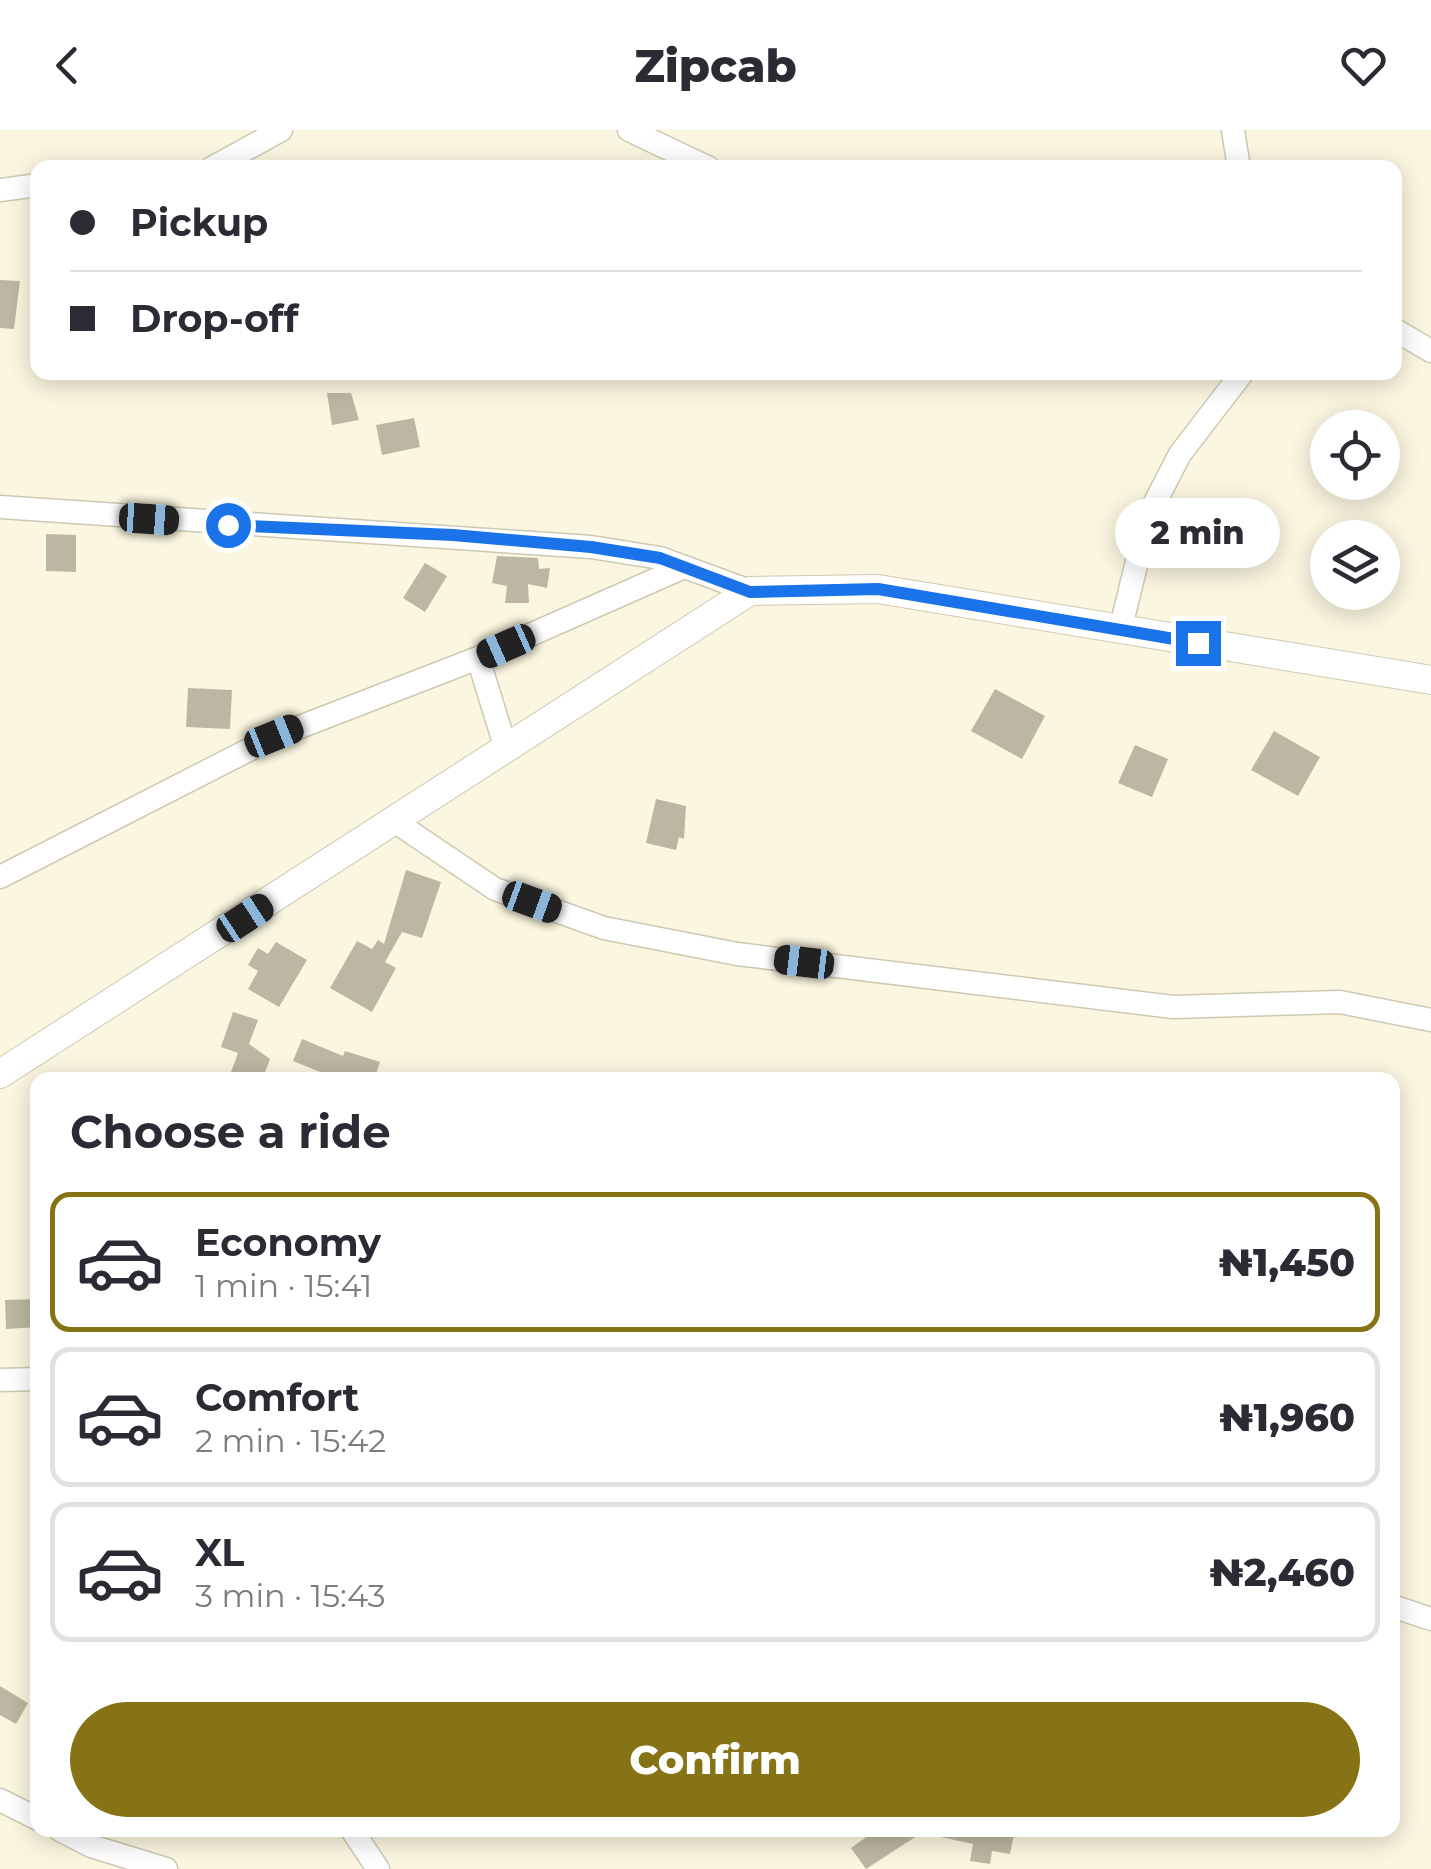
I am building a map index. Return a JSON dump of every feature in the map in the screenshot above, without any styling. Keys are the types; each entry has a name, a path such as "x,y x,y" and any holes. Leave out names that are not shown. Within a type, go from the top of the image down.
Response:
{"main road":[{"path":"0,1074 750,592 878,589 1431,680"}],"street":[{"path":"227,160 281,130"},
{"path":"630,130 693,160"},
{"path":"1233,130 1238,160"},
{"path":"0,190 30,186"},
{"path":"1402,334 1431,351"},
{"path":"1120,630 1148,516 1180,454 1237,380"},
{"path":"0,507 591,547 660,558 750,592"},
{"path":"0,876 274,736 478,658 684,568"},
{"path":"478,658 506,749"},
{"path":"394,822 495,889 604,928 718,950 1173,1006 1340,1002 1431,1020"},
{"path":"0,1380 30,1379"},
{"path":"1400,1609 1431,1620"},
{"path":"0,1800 30,1815"},
{"path":"74,1837 166,1869"},
{"path":"357,1837 378,1869"}],"building":[{"path":"0,280 20,281 14,329 0,328"},
{"path":"327,393 351,393 359,420 332,425"},
{"path":"414,418 420,447 382,455 376,425"},
{"path":"1163,519 1181,524 1179,533 1193,536 1185,565 1153,557"},
{"path":"46,534 76,535 76,572 46,571"},
{"path":"497,556 538,558 539,569 550,568 547,588 528,584 529,603 505,603 507,586 492,583"},
{"path":"425,563 447,576 425,612 403,598"},
{"path":"188,688 232,690 230,729 186,727"},
{"path":"995,689 1045,716 1022,759 971,731"},
{"path":"1274,731 1320,757 1298,796 1251,770"},
{"path":"1135,745 1168,759 1152,797 1118,783"},
{"path":"656,799 686,806 684,839 679,837 676,850 646,843"},
{"path":"406,870 441,882 422,938 402,932 385,962 396,968 372,1012 330,988 357,941 372,949 378,940 384,944"},
{"path":"276,942 307,960 279,1007 248,989 258,971 248,965 258,948 268,954"},
{"path":"233,1012 258,1020 249,1044 270,1059 265,1072 231,1072 238,1053 221,1047"},
{"path":"302,1039 343,1056 345,1051 380,1062 377,1072 320,1072 293,1061"},
{"path":"30,1299 30,1328 6,1329 5,1300"},
{"path":"0,1686 28,1703 16,1724 0,1715"},
{"path":"866,1837 915,1837 866,1869 851,1848"},
{"path":"941,1837 1014,1837 1010,1854 992,1851 990,1864 970,1861 973,1844"}],"route":[{"path":"228,525 453,535 591,547 660,558 750,592 878,589 1198,643"}]}
